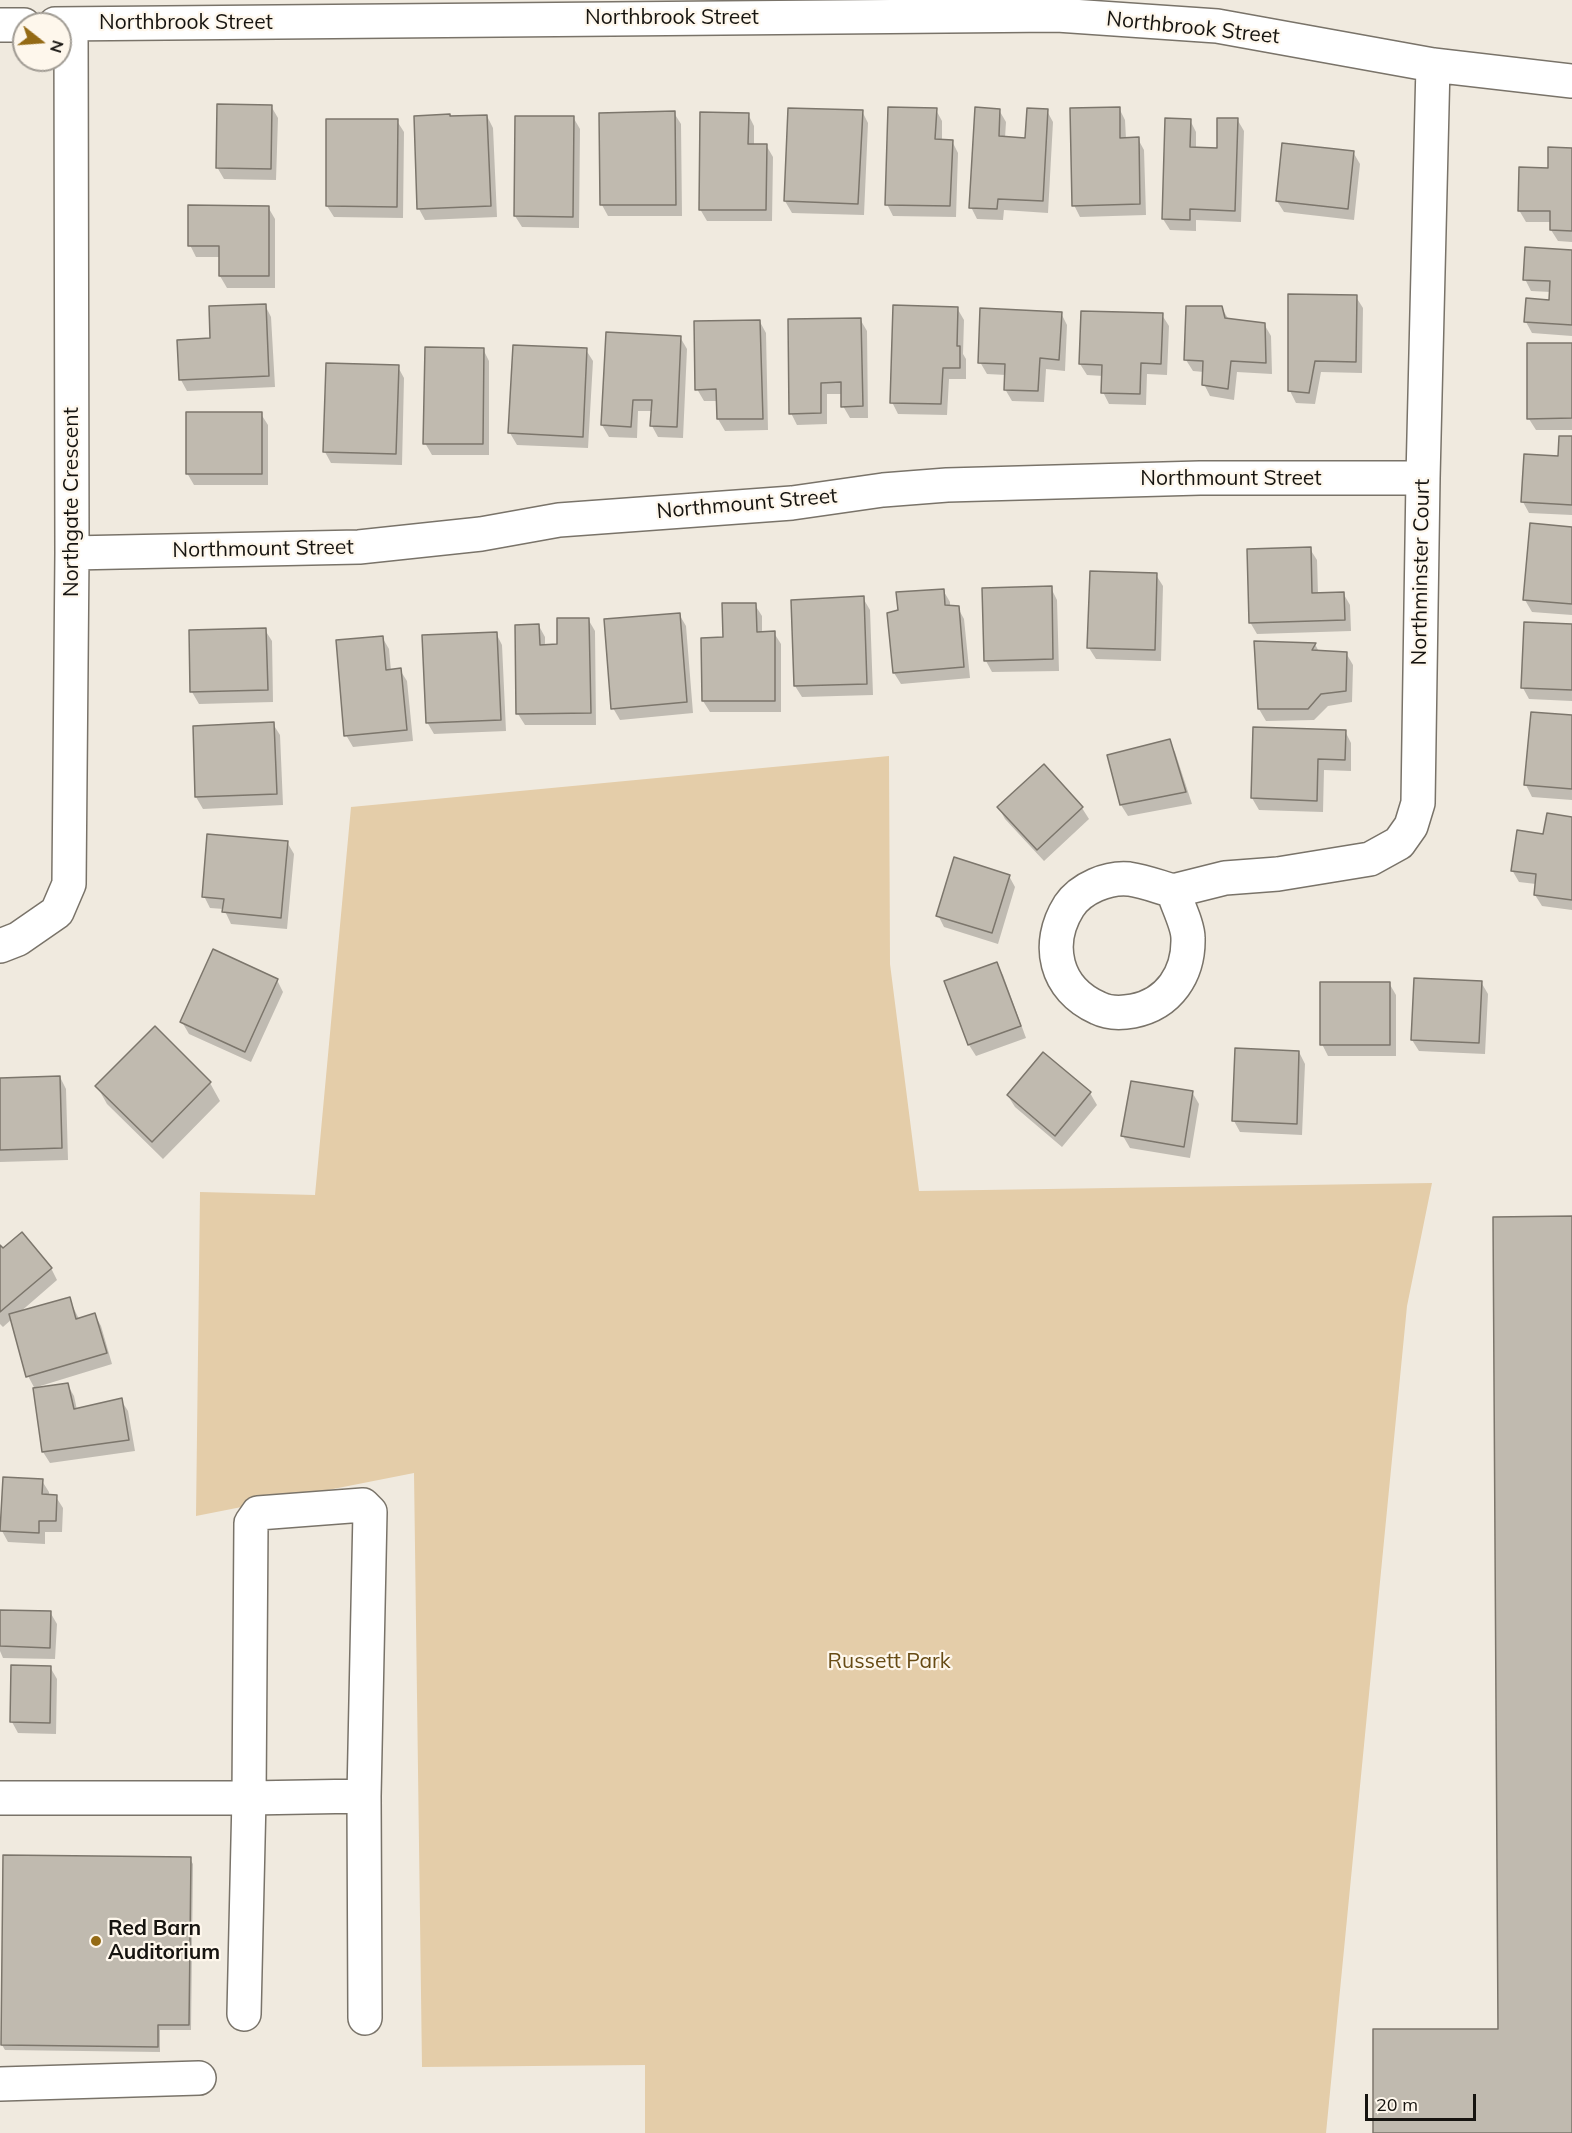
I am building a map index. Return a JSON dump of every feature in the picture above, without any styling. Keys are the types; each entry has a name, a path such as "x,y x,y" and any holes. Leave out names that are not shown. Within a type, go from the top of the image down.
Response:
{"street":[{"name":"Northbrook Street","path":"72,24 1057,15 1217,27 1433,65 1572,81"},
{"name":"Northminster Court","path":"1173,891 1188,935 1188,958 1180,980 1165,997 1145,1009 1122,1013 1099,1009 1080,998 1064,980 1057,961 1055,940 1060,920 1072,902 1088,889 1107,880 1128,879 1173,891 1225,878 1278,874 1370,859 1399,843 1411,826 1418,803 1433,65"},
{"name":"Northgate Crescent","path":"0,946 18,939 57,912 69,884 72,553 64,72"},
{"name":"Northmount Street","path":"72,553 359,547 481,534 559,520 792,503 883,490 947,485 1200,478 1423,478"},
{"path":"244,2014 249,1798 251,1523 258,1513 363,1505 370,1512 364,1796 366,2018"},
{"path":"0,1798 364,1796"},
{"path":"0,2084 199,2078"}],"green space":[{"name":"Russett Park","path":"889,756 890,964 919,1191 1432,1183 1407,1306 1326,2133 645,2133 645,2065 422,2067 414,1473 196,1516 200,1192 315,1195 351,807"}],"building":[{"path":"217,104 272,105 271,169 216,168"},
{"path":"888,107 937,108 935,139 953,140 950,206 885,205"},
{"path":"975,107 1000,109 999,136 1025,138 1027,108 1048,109 1043,201 998,199 997,209 969,208"},
{"path":"1120,107 1120,138 1139,137 1140,204 1072,206 1070,108"},
{"path":"788,108 863,110 858,204 784,201"},
{"path":"675,111 676,205 600,205 599,113"},
{"path":"700,112 749,113 748,144 767,144 766,210 699,210"},
{"path":"450,114 450,116 487,115 491,206 417,209 414,116"},
{"path":"515,116 574,116 573,217 514,216"},
{"path":"1165,118 1191,119 1190,147 1217,148 1217,118 1238,118 1235,211 1190,209 1190,220 1162,219"},
{"path":"326,119 398,119 397,207 326,206"},
{"path":"1282,143 1354,151 1348,209 1276,201"},
{"path":"1548,147 1572,148 1572,231 1550,230 1550,211 1518,211 1519,167 1548,168"},
{"path":"188,205 269,206 269,276 219,276 219,246 188,246"},
{"path":"1525,247 1572,250 1572,325 1524,322 1526,298 1549,300 1550,281 1523,280"},
{"path":"1288,294 1357,295 1356,362 1315,361 1309,393 1288,391"},
{"path":"266,304 269,376 179,380 177,340 210,338 209,306"},
{"path":"893,305 958,307 957,346 960,346 960,368 943,368 941,404 890,403"},
{"path":"1186,306 1222,306 1225,318 1265,323 1266,363 1231,361 1228,389 1202,385 1203,361 1184,360"},
{"path":"980,308 1062,312 1059,360 1040,358 1038,391 1004,390 1005,364 978,363"},
{"path":"1081,311 1163,313 1161,364 1141,363 1140,394 1101,393 1102,365 1079,364"},
{"path":"861,318 863,406 841,407 841,382 821,383 821,413 789,414 788,319"},
{"path":"760,320 763,419 717,419 716,389 695,390 694,321"},
{"path":"606,332 681,336 677,427 650,426 652,400 633,400 631,427 601,425"},
{"path":"1527,343 1572,343 1572,418 1527,419"},
{"path":"513,345 587,348 583,437 508,433"},
{"path":"425,347 484,348 483,444 423,444"},
{"path":"326,363 399,365 396,454 323,452"},
{"path":"186,412 262,412 262,474 186,474"},
{"path":"1559,436 1572,436 1572,505 1521,502 1524,454 1558,456"},
{"path":"1530,523 1572,527 1572,604 1523,600"},
{"path":"1311,547 1312,593 1344,592 1345,620 1249,623 1247,549"},
{"path":"1090,571 1157,573 1155,650 1087,648"},
{"path":"1052,586 1053,659 984,661 982,588"},
{"path":"944,589 945,605 959,606 964,667 893,673 887,613 898,610 896,592"},
{"path":"864,596 867,684 794,686 791,600"},
{"path":"722,603 756,603 757,632 775,631 775,701 702,701 701,638 723,637"},
{"path":"680,613 687,702 611,709 604,619"},
{"path":"557,618 589,618 591,713 516,714 515,625 539,624 540,645 557,644"},
{"path":"1524,622 1572,624 1572,690 1521,688"},
{"path":"266,628 268,690 190,692 189,630"},
{"path":"497,632 501,720 426,723 422,635"},
{"path":"383,636 386,670 401,668 407,730 344,736 336,640"},
{"path":"1254,641 1316,643 1312,650 1347,652 1346,691 1321,694 1308,709 1258,709"},
{"path":"1531,712 1572,715 1572,789 1524,785"},
{"path":"274,722 277,794 195,797 193,726"},
{"path":"1253,727 1346,730 1345,760 1318,759 1317,801 1251,798"},
{"path":"1170,739 1186,792 1120,805 1107,755"},
{"path":"1044,764 1083,807 1037,850 997,807"},
{"path":"1547,813 1572,817 1572,900 1534,895 1536,874 1511,871 1517,830 1543,834"},
{"path":"207,834 288,841 281,918 222,912 224,899 202,897"},
{"path":"954,857 1010,875 992,933 936,916"},
{"path":"213,949 278,979 245,1052 180,1022"},
{"path":"997,962 1021,1026 968,1045 944,981"},
{"path":"1414,978 1482,981 1479,1043 1411,1040"},
{"path":"1320,982 1390,982 1390,1045 1320,1045"},
{"path":"155,1026 211,1082 152,1142 95,1086"},
{"path":"1235,1048 1299,1051 1297,1124 1232,1121"},
{"path":"1043,1052 1091,1092 1055,1136 1007,1095"},
{"path":"60,1076 62,1148 0,1150 0,1078"},
{"path":"1131,1081 1193,1091 1184,1147 1121,1136"},
{"path":"1572,1216 1572,2133 1373,2133 1373,2029 1498,2029 1493,1217"},
{"path":"22,1232 52,1268 0,1312 0,1245 3,1248"},
{"path":"70,1297 76,1319 95,1313 107,1353 26,1377 9,1314"},
{"path":"68,1383 74,1409 122,1398 129,1440 42,1452 33,1388"},
{"path":"3,1477 43,1479 42,1494 57,1495 56,1521 39,1521 39,1533 0,1531"},
{"path":"0,1610 51,1611 50,1648 0,1646"},
{"path":"11,1665 51,1666 50,1723 10,1722"},
{"name":"Red Barn Auditorium","path":"3,1855 191,1857 189,2025 158,2025 158,2047 1,2045"}],"place":[{"name":"Red Barn Auditorium","path":"96,1941"}]}
